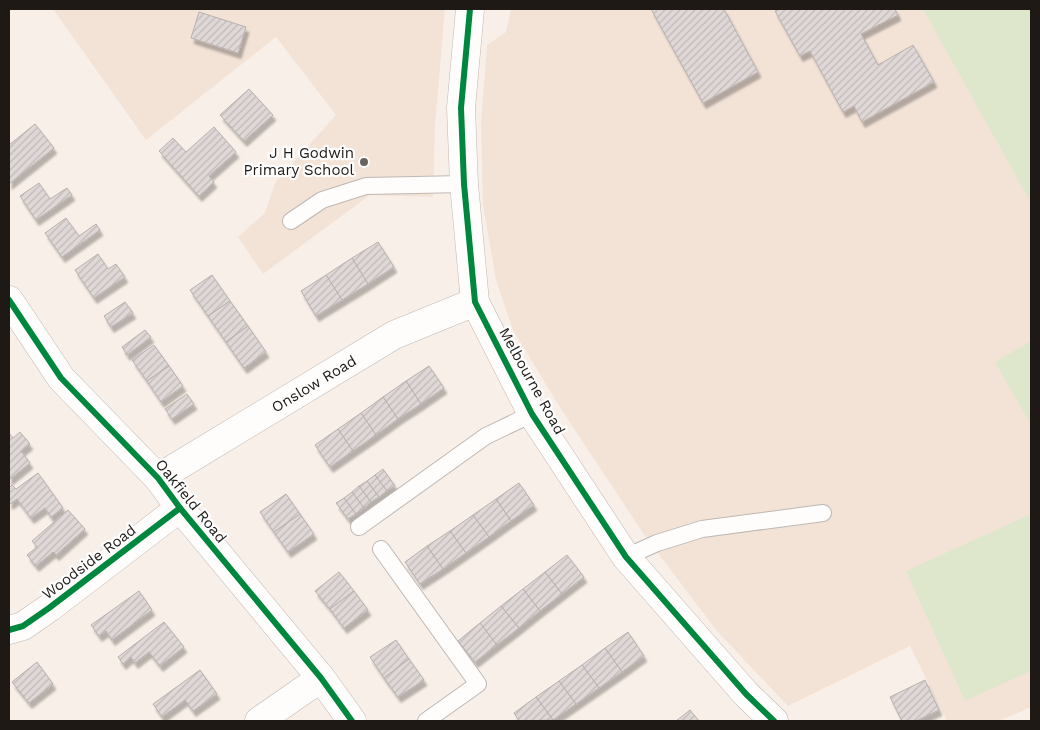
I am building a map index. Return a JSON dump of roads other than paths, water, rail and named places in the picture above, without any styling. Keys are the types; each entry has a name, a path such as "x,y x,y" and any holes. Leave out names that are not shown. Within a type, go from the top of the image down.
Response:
{"street":[{"name":"Melbourne Road","path":"470,9 461,108 464,184 475,302 532,414 626,557 746,694 774,721"},
{"name":"Oakfield Road","path":"9,300 61,378 158,478 180,508 321,678 352,721"},
{"name":"Onslow Road","path":"158,478 394,335 475,302"},
{"name":"Woodside Road","path":"9,630 23,626 49,608 180,508"},
{"path":"259,721 321,678"}],"lane":[{"path":"291,221 322,200 366,186 464,184"},
{"path":"359,527 486,436 532,414"},
{"path":"626,557 657,543 702,529 823,514"},
{"path":"381,548 478,684 426,721"}],"place":[{"name":"J H Godwin Primary School","path":"364,162"}]}
